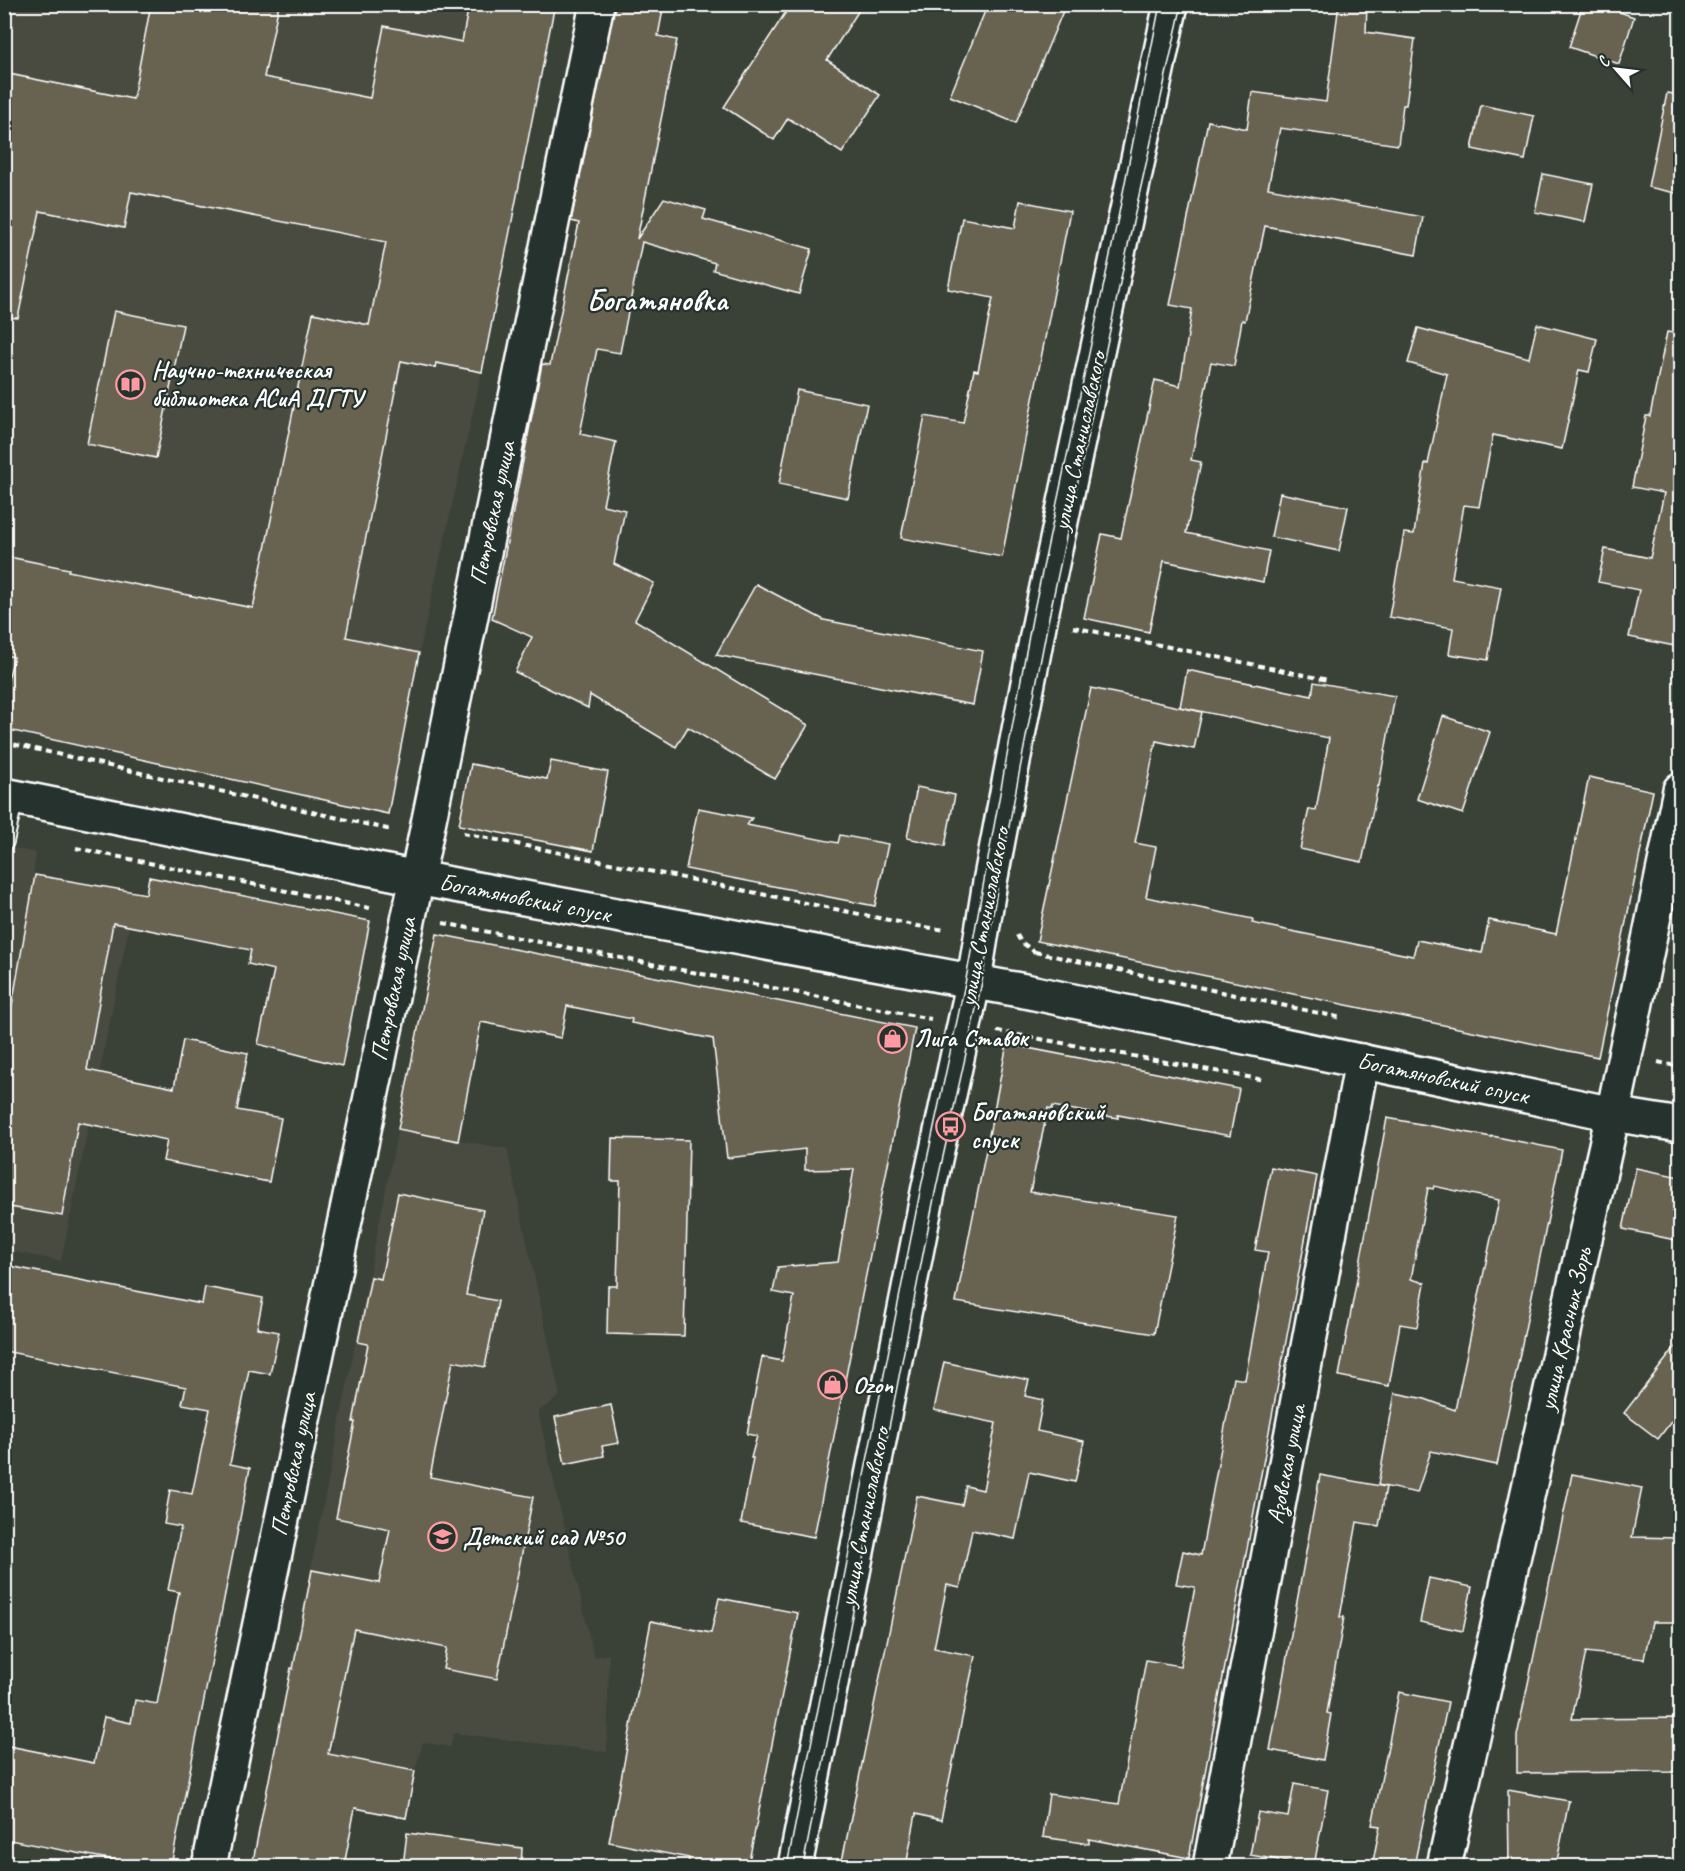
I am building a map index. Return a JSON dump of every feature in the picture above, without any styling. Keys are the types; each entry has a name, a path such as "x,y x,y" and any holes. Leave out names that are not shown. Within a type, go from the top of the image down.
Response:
{"street":[{"name":"Петровская улица","path":"209,1866 417,878 597,4"},
{"name":"улица Станиславского","path":"795,1866 927,1198 974,981 990,882 1040,620 1171,4"},
{"name":"улица Красных Зорь","path":"1444,1866 1613,1114 1680,790"},
{"name":"Богатяновский спуск","path":"9,796 417,878 974,981 1613,1114 1680,1125"},
{"name":"Азовская улица","path":"1210,1866 1362,1060"}],"lane":[{"path":"4,841 9,796"}],"path":[{"path":"1040,620 1328,680"},
{"path":"4,742 387,829 427,826 946,930"},
{"path":"75,848 964,1025 1273,1082"},
{"path":"1035,952 1353,1021"},
{"path":"1626,1053 1676,1066 1680,1070"}],"shaded area":[{"path":"4,5 555,5 482,371 419,653 329,800 5,729"},
{"path":"4,846 36,853 33,875 136,892 61,1261 5,1250"},
{"name":"Детский сад №50","path":"398,1129 507,1149 560,1396 538,1412 594,1657 609,1654 607,1752 454,1733 450,1747 423,1742 415,1771 332,1755 333,1727 343,1679 291,1668"}],"building":[{"path":"151,4 279,4 264,77 370,98 384,26 462,42 469,4 555,4 482,372 436,363 435,368 401,361 346,637 419,653 388,814 4,729 4,694 14,657 4,655 4,556 253,608 313,313 369,325 386,242 131,192 124,228 40,211 18,318 4,317 4,73 133,99"},
{"path":"615,4 664,4 658,36 677,40 637,239 664,198 706,210 703,219 812,249 799,294 713,270 715,263 642,242 620,353 597,349 580,434 616,442 603,505 625,510 614,564 654,583 635,620 808,725 775,779 688,727 676,747 590,695 588,708 515,672 532,637 492,619 542,364 550,365 579,223 571,221"},
{"path":"791,4 863,4 827,60 880,95 842,153 788,118 774,140 724,107"},
{"path":"988,4 1066,4 1016,123 950,96"},
{"path":"1339,4 1367,4 1366,32 1415,39 1398,145 1280,128 1268,188 1423,217 1416,255 1265,226 1245,321 1242,320 1234,366 1211,362 1191,460 1201,462 1186,533 1269,551 1263,582 1164,561 1149,632 1084,618 1102,534 1121,538 1155,380 1180,386 1192,309 1170,305 1208,121 1247,129 1252,92 1326,102"},
{"path":"1583,4 1597,4 1634,17 1619,64 1569,47"},
{"path":"1667,93 1680,95 1680,194 1648,187"},
{"path":"1481,105 1534,116 1525,160 1472,149"},
{"path":"1543,174 1593,184 1585,222 1535,212"},
{"path":"1020,201 1070,211 1002,557 901,538 925,416 963,423 974,370 978,371 993,298 948,289 962,218 1015,228"},
{"path":"114,311 183,325 156,458 87,444"},
{"path":"1537,324 1597,339 1589,372 1579,370 1562,449 1493,435 1479,507 1464,505 1452,578 1501,587 1488,660 1449,654 1453,628 1389,617 1404,533 1414,534 1425,463 1428,464 1447,374 1408,363 1418,328 1529,358"},
{"path":"1667,332 1680,334 1680,647 1629,637 1639,590 1598,582 1605,549 1650,558 1664,493 1632,487 1646,416 1650,416"},
{"path":"797,390 867,404 848,498 779,484"},
{"path":"1280,493 1348,507 1339,551 1271,537"},
{"path":"756,584 824,620 983,651 973,705 716,655"},
{"path":"1187,670 1312,696 1314,682 1395,696 1379,786 1362,862 1300,849 1309,809 1316,810 1329,738 1180,707"},
{"path":"1091,688 1202,712 1194,749 1156,741 1135,843 1156,847 1146,897 1253,919 1252,923 1413,956 1417,940 1482,953 1489,920 1556,934 1589,777 1653,791 1598,1057 1037,941"},
{"path":"1443,716 1490,732 1463,814 1417,799"},
{"path":"551,761 608,772 593,851 459,825 471,764 547,779"},
{"path":"917,787 955,795 945,846 907,838"},
{"path":"698,808 752,818 747,825 838,843 840,835 888,844 875,906 686,869"},
{"path":"35,875 146,894 149,877 370,921 342,1066 258,1044 274,970 248,964 251,950 113,923 87,1070 174,1088 183,1040 248,1053 237,1110 281,1118 269,1182 163,1161 167,1140 78,1122 62,1216 4,1206 4,1050"},
{"path":"437,934 915,1028 814,1537 741,1523 753,1458 751,1458 757,1436 747,1434 762,1357 782,1361 794,1296 773,1292 778,1267 838,1262 854,1169 805,1170 805,1149 727,1158 713,1039 631,1023 632,1019 567,1006 561,1038 481,1022 458,1141 398,1129"},
{"path":"1007,1044 1239,1089 1230,1136 1118,1115 1118,1118 1053,1106 1052,1109 1048,1108 1030,1192 1178,1215 1154,1334 956,1302"},
{"path":"1387,1118 1562,1150 1497,1465 1431,1451 1417,1493 1378,1485 1395,1393 1425,1399 1455,1410 1499,1200 1434,1186 1433,1189 1428,1188 1411,1279 1425,1283 1417,1327 1400,1324 1389,1386 1339,1376"},
{"path":"612,1138 689,1140 684,1336 607,1334 608,1286 617,1286 620,1181 611,1181"},
{"path":"1271,1167 1317,1176 1189,1858 1089,1839 1089,1844 1043,1837 1049,1794 1119,1804 1146,1660 1180,1666 1195,1587 1176,1584 1183,1551 1201,1555 1234,1378 1245,1380 1268,1252 1255,1250"},
{"path":"1636,1168 1680,1177 1680,1241 1623,1229"},
{"path":"398,1193 483,1210 466,1295 498,1301 485,1367 453,1361 430,1477 533,1497 497,1679 443,1669 447,1648 354,1629 328,1754 415,1771 406,1818 355,1808 344,1866 252,1866 312,1570 379,1583 390,1529 336,1518 368,1344 358,1342 371,1277 381,1279"},
{"path":"4,1265 202,1304 205,1287 263,1298 257,1328 279,1332 270,1374 249,1370 230,1464 250,1468 171,1866 145,1866 4,1839 4,1745 94,1763 104,1717 131,1723 135,1700 157,1704 179,1592 168,1590 181,1527 164,1524 170,1490 192,1494 210,1409 182,1404 186,1387 4,1351"},
{"path":"1680,1341 1680,1410 1658,1439 1624,1413"},
{"path":"944,1362 1029,1380 1025,1396 1043,1400 1037,1431 1084,1441 1075,1482 1029,1472 1015,1539 972,1530 960,1588 947,1585 934,1648 975,1656 941,1820 916,1814 906,1866 841,1866 917,1496 962,1505 966,1486 983,1490 996,1423 934,1410"},
{"path":"611,1405 619,1443 602,1446 604,1456 565,1464 555,1417"},
{"path":"1572,1474 1642,1488 1632,1537 1680,1538 1680,1622 1652,1622 1644,1659 1586,1652 1572,1719 1680,1718 1680,1772 1517,1773 1517,1736"},
{"path":"1320,1475 1386,1487 1379,1526 1357,1522 1340,1617 1344,1617 1327,1713 1331,1714 1323,1760 1270,1750"},
{"path":"1429,1578 1472,1587 1463,1631 1420,1622"},
{"path":"719,1598 798,1613 748,1866 688,1866 689,1858 609,1842 651,1621 711,1633"},
{"path":"1399,1692 1448,1702 1414,1866 1372,1866 1380,1826 1372,1825"},
{"path":"1294,1784 1328,1790 1314,1866 1250,1855 1258,1812 1288,1817"},
{"path":"1508,1790 1569,1801 1556,1866 1509,1866"},
{"path":"407,1833 522,1848 521,1866 403,1866"}],"tram line":[{"path":"787,1866 921,1187 966,979 1032,619 1118,218 1160,4"},
{"path":"803,1866 936,1188 982,982 998,884 1048,622 1182,4"}],"place":[{"name":"Научно-техническая библиотека АСиА ДГТУ","path":"131,384"},
{"name":"Лига Ставок","path":"893,1038"},
{"name":"Богатяновский спуск","path":"950,1126"},
{"name":"Ozon","path":"832,1385"},
{"name":"Детский сад №50","path":"442,1537"}],"district":[{"name":"Богатяновка","path":"657,300"}]}
